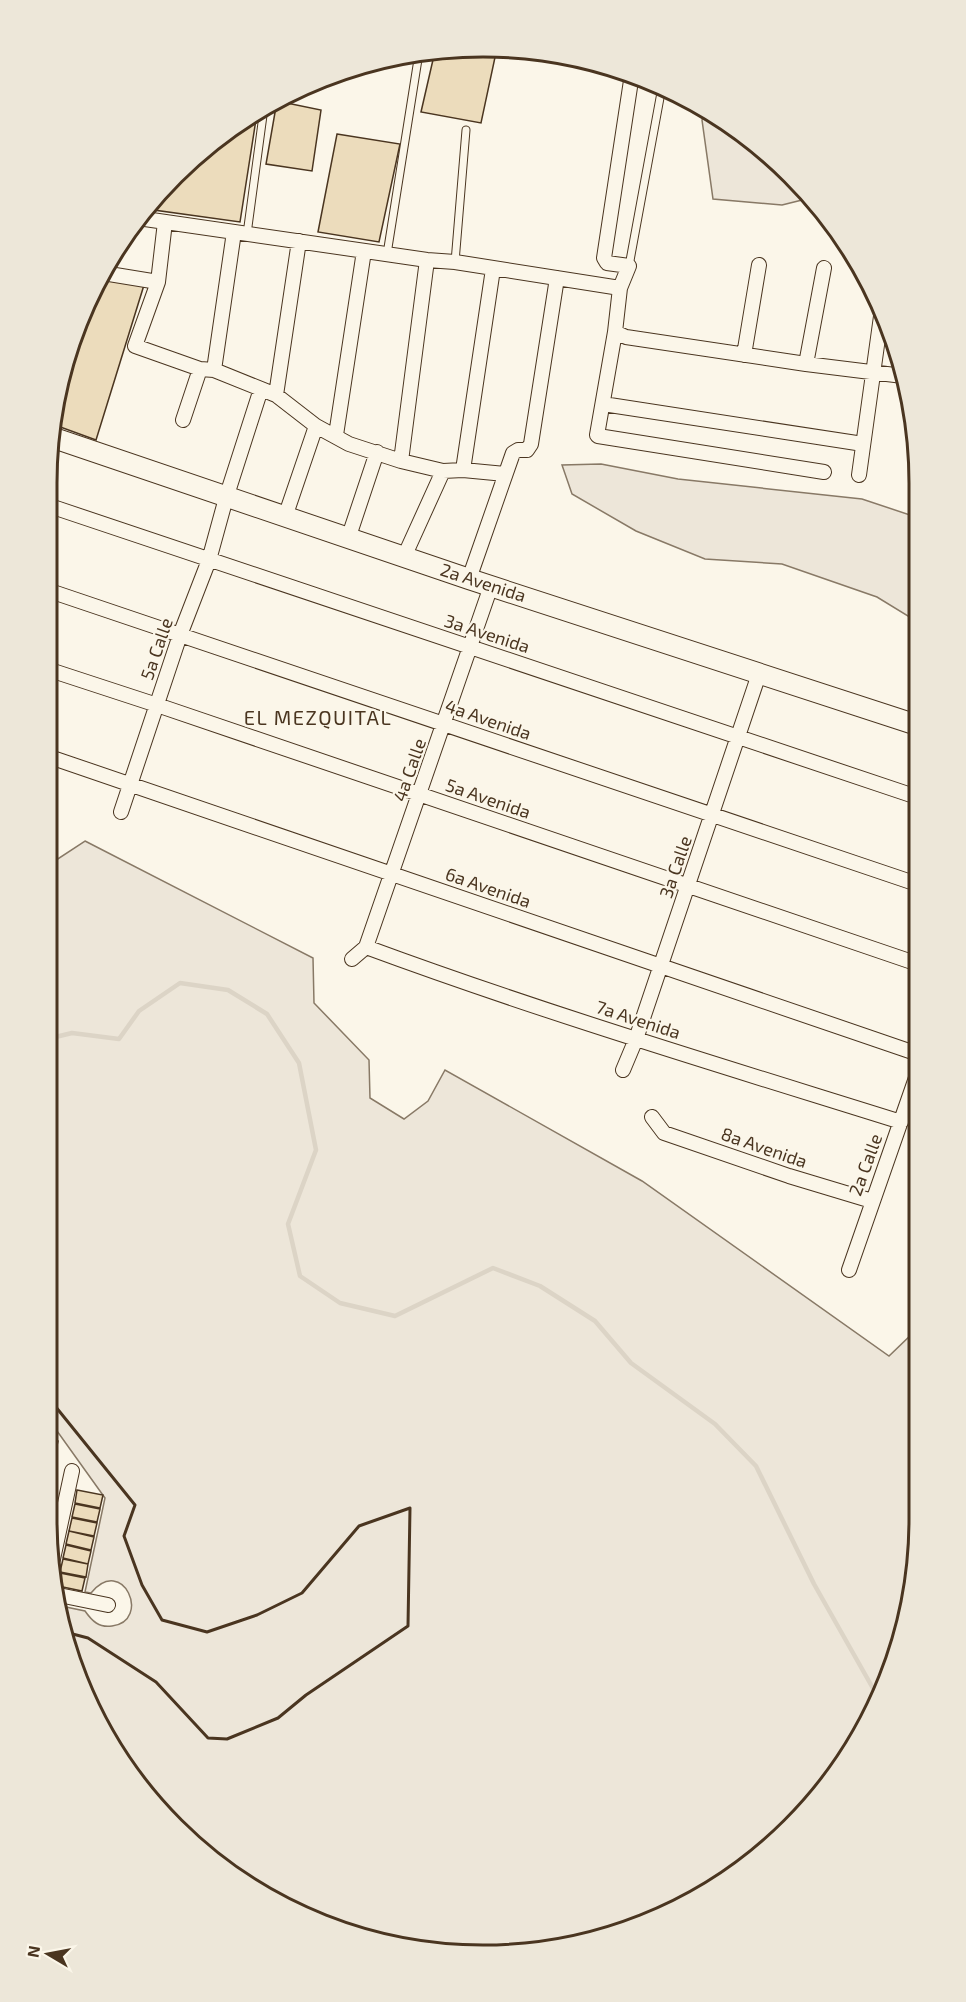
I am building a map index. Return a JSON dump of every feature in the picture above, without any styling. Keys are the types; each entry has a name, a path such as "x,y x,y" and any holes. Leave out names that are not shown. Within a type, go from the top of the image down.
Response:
{"main road":[{"name":"2a Avenida","path":"60,441 469,579 909,722"}],"street":[{"path":"631,84 604,258 607,263 629,266 620,288 598,436 824,472"},
{"path":"149,220 427,260 455,262 620,288"},
{"path":"165,222 158,282 135,346 276,395 316,426 349,444 401,461 443,471 463,470 506,474"},
{"path":"183,420 207,370 240,233"},
{"path":"276,395 299,241"},
{"path":"336,435 364,251"},
{"path":"401,461 427,260"},
{"path":"744,355 759,265"},
{"path":"806,364 824,268"},
{"path":"463,470 494,269"},
{"path":"112,274 158,282"},
{"path":"469,579 513,453 518,450 527,450 531,444 557,278"},
{"path":"859,475 879,327"},
{"path":"615,332 626,337 894,375"},
{"name":"5a Calle","path":"121,812 180,635 209,560 261,389"},
{"path":"603,404 863,444"},
{"path":"285,517 316,426"},
{"path":"348,538 377,452"},
{"path":"404,557 443,471"},
{"name":"3a Avenida","path":"57,509 909,794"},
{"name":"4a Calle","path":"352,959 366,946 492,586"},
{"name":"4a Avenida","path":"57,594 909,881"},
{"name":"5a Avenida","path":"57,673 909,961"},
{"name":"3a Calle","path":"622,1070 636,1039 759,674"},
{"name":"6a Avenida","path":"57,760 909,1051"},
{"name":"7a Avenida","path":"366,946 434,972 636,1039 901,1122"},
{"name":"2a Calle","path":"849,1270 909,1098"},
{"name":"8a Avenida","path":"652,1117 664,1133 789,1176 872,1201"},
{"path":"58,1537 72,1471"},
{"path":"64,1596 108,1605"}],"lane":[{"path":"387,254 418,62"},
{"path":"629,266 660,96"},
{"path":"240,233 262,119"},
{"path":"455,262 466,130"}],"shaded area":[{"path":"703,118 742,145 764,163 801,200 782,205 713,199"},
{"path":"601,464 678,479 862,499 909,515 909,617 877,597 782,564 705,559 636,531 572,494 562,465"},
{"path":"85,841 313,958 314,1003 369,1060 370,1098 404,1119 428,1101 445,1070 642,1181 889,1356 909,1337 908,1547 901,1602 877,1682 837,1756 803,1800 764,1839 720,1873 646,1913 566,1937 483,1945 400,1937 320,1913 246,1873 202,1839 182,1820 163,1800 129,1756 89,1682 66,1607 85,1611 96,1623 112,1626 124,1622 130,1613 131,1603 122,1585 113,1581 103,1583 91,1593 85,1592 105,1498 57,1431 57,859"}],"building":[{"path":"495,57 481,123 421,112 433,60"},
{"path":"290,104 321,110 312,171 266,164 275,111"},
{"path":"255,123 240,222 156,210 202,163"},
{"path":"337,134 400,144 379,242 318,232"},
{"path":"109,280 144,285 96,440 61,427 65,400 80,346 89,320"},
{"path":"77,1490 103,1495 100,1508 75,1503"},
{"path":"75,1504 100,1509 97,1522 72,1517"},
{"path":"72,1518 97,1523 94,1536 69,1531"},
{"path":"69,1531 94,1537 91,1550 66,1544"},
{"path":"66,1545 91,1551 88,1564 63,1558"},
{"path":"63,1559 88,1564 86,1577 61,1572"},
{"path":"61,1573 85,1578 82,1591 63,1587"}],"waterway":[{"path":"57,1037 72,1033 119,1039 139,1011 180,983 228,990 267,1014 299,1063 316,1150 288,1224 300,1276 340,1303 395,1316 493,1268 540,1286 595,1321 631,1363 715,1424 756,1466 814,1584 874,1689"}],"wall":[{"path":"57,1408 135,1505 124,1536 142,1585 162,1620 207,1632 257,1615 302,1593 359,1526 410,1508 408,1626 306,1695 278,1718 227,1739 208,1738 156,1682 88,1638 74,1634"}],"district":[{"name":"EL MEZQUITAL","path":"318,718"}]}
